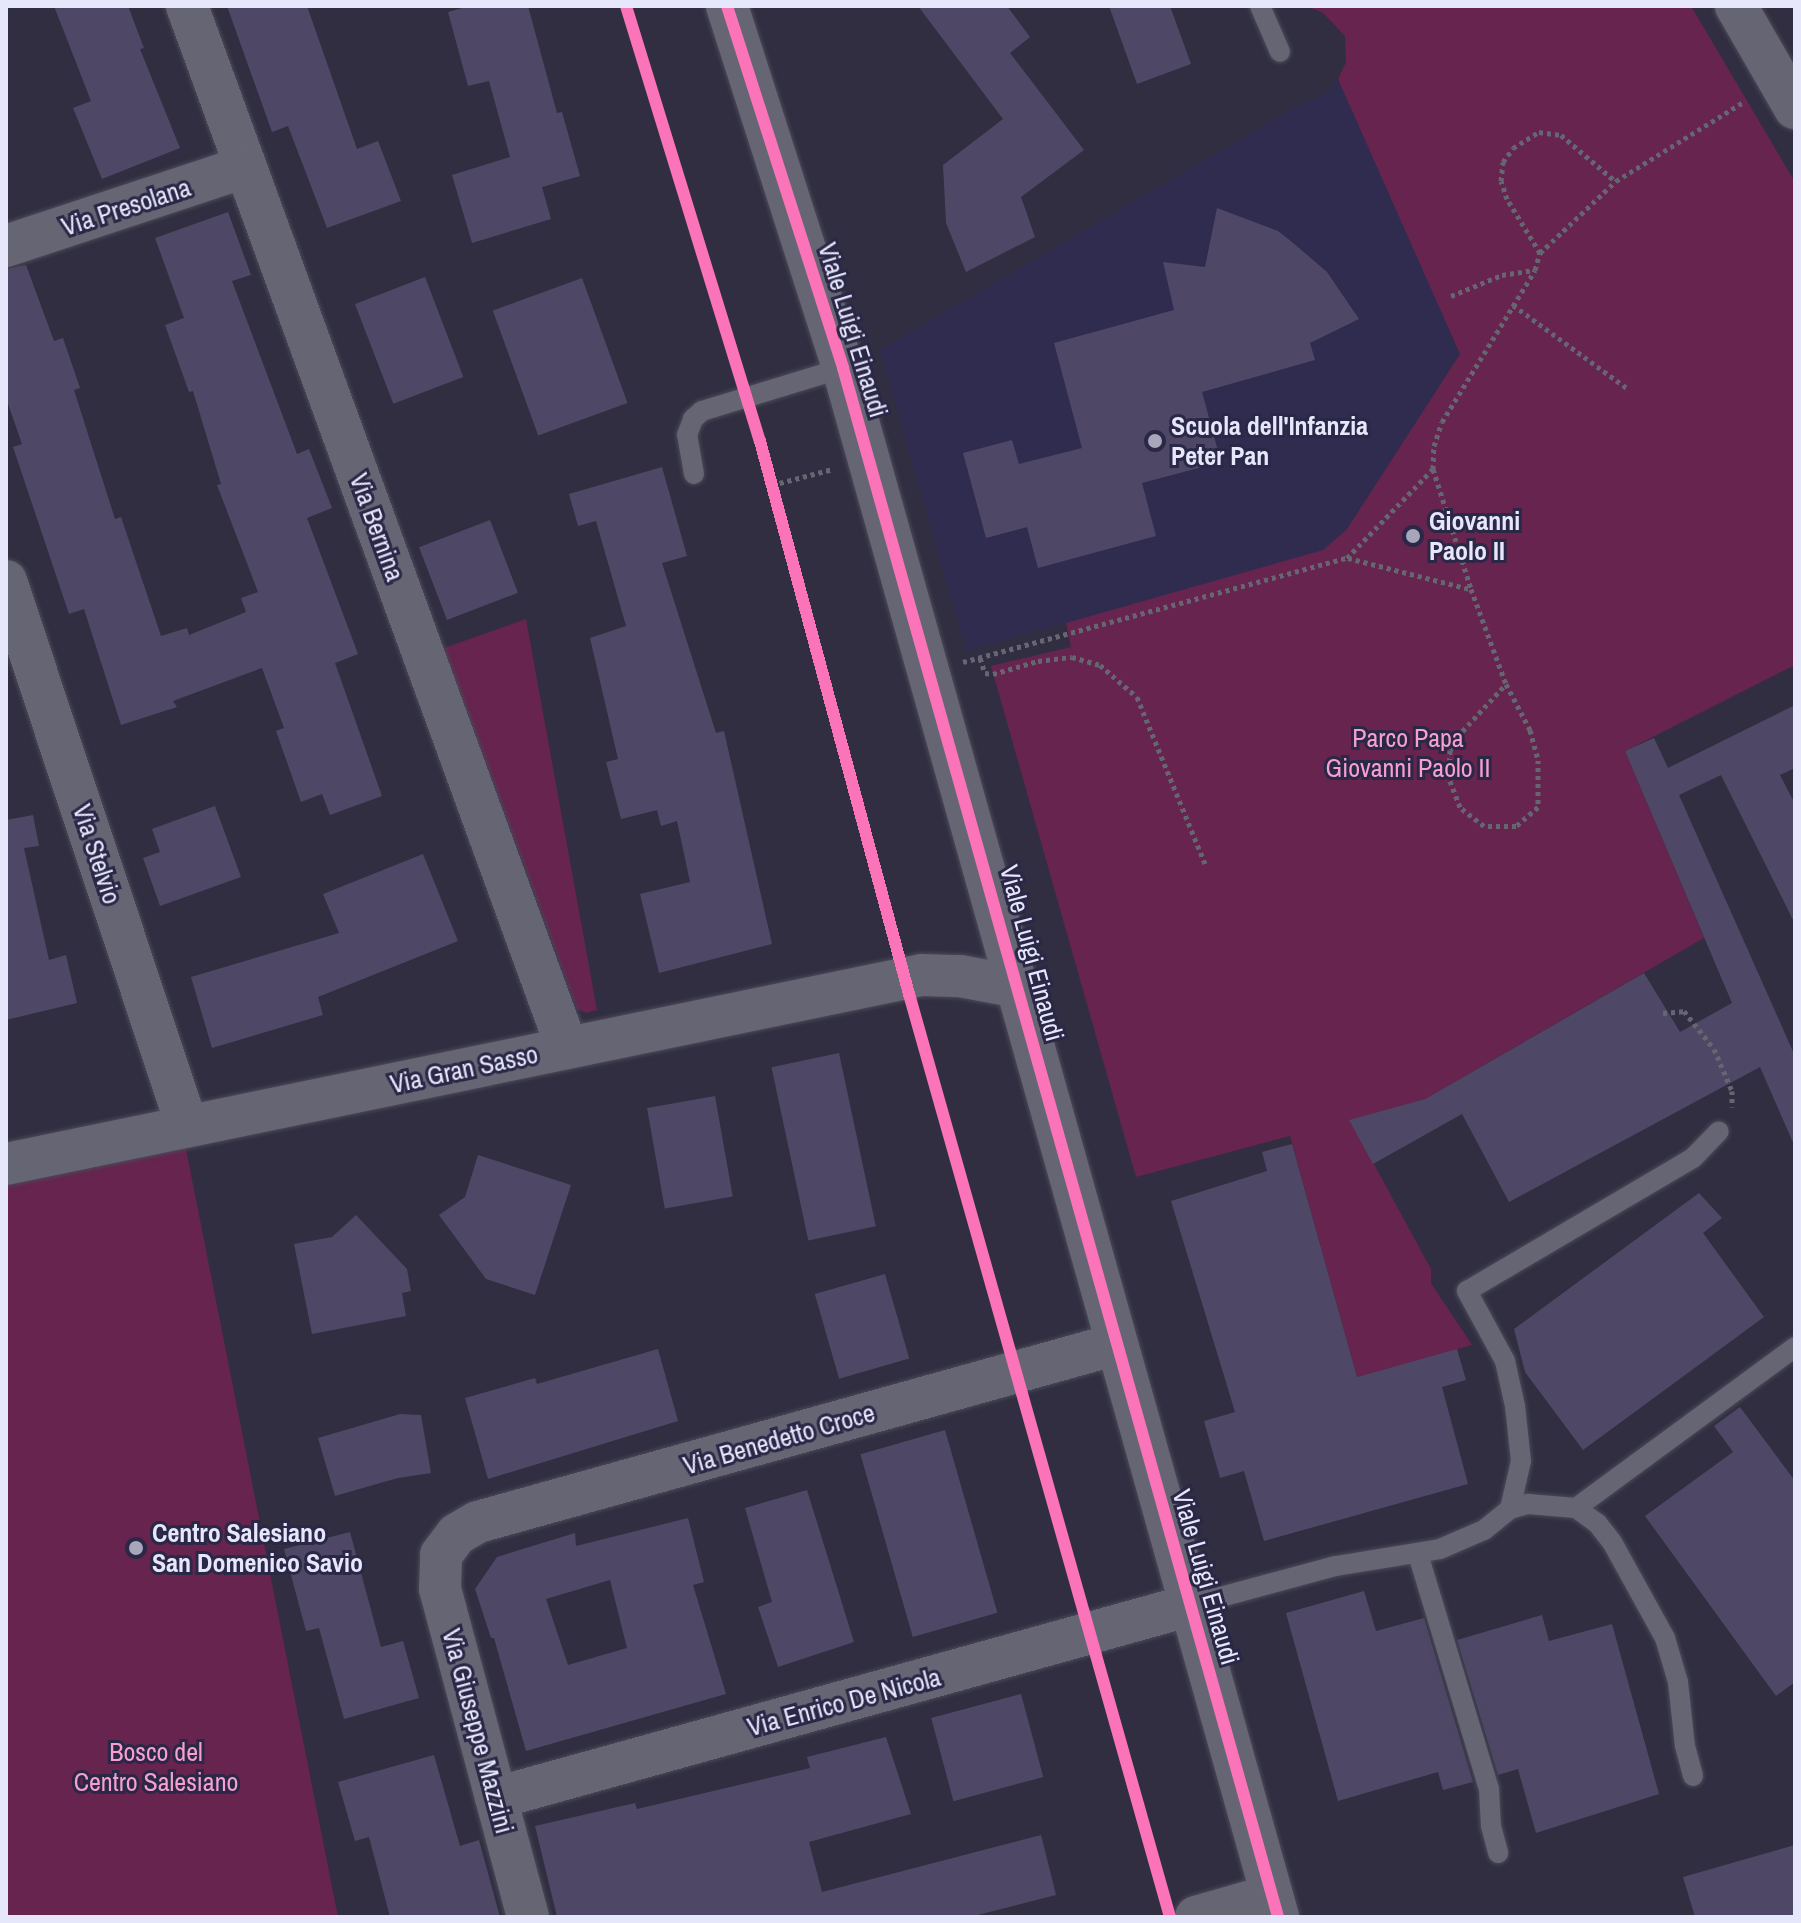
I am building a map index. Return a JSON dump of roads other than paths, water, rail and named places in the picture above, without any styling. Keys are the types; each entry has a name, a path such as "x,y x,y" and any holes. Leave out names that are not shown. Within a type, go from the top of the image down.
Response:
{"street":[{"name":"Via Bernina","path":"187,6 567,1048"},
{"name":"Viale Luigi Einaudi","path":"727,6 801,234 837,369 946,667 1001,924 1275,1906"},
{"path":"1736,6 1795,108"},
{"name":"Via Presolana","path":"6,246 245,167"},
{"name":"Via Stelvio","path":"6,581 187,1126"},
{"name":"Via Gran Sasso","path":"922,975 958,958 1001,924"},
{"name":"Via Gran Sasso","path":"6,1164 922,975 960,976 1018,987"},
{"name":"Via Benedetto Croce","path":"446,1545 457,1534 478,1522 1117,1344"},
{"name":"Via Giuseppe Mazzini","path":"446,1545 438,1569 440,1589 528,1917"},
{"name":"Via Enrico De Nicola","path":"496,1798 1191,1605"},
{"path":"1196,1917 1275,1906"}],"lane":[{"path":"1260,6 1280,52"},
{"path":"694,474 687,435 693,419 702,411 837,369"},
{"path":"1510,1509 1521,1461 1515,1406 1505,1361 1467,1291 1693,1158 1719,1131"},
{"path":"1576,1508 1795,1347"},
{"path":"1191,1605 1336,1566 1418,1554 1464,1541 1510,1509 1528,1504 1576,1508 1597,1523 1612,1542 1665,1638 1678,1682 1685,1746 1693,1776"},
{"path":"1418,1554 1489,1789 1491,1826 1498,1853"}],"place":[{"name":"Scuola dell'Infanzia Peter Pan","path":"1155,441"},
{"name":"Giovanni Paolo II","path":"1413,536"},
{"name":"Centro Salesiano San Domenico Savio","path":"136,1548"}],"park label":[{"name":"Parco Papa Giovanni Paolo II","path":"1408,753"},
{"name":"Bosco del Centro Salesiano","path":"156,1767"}]}
